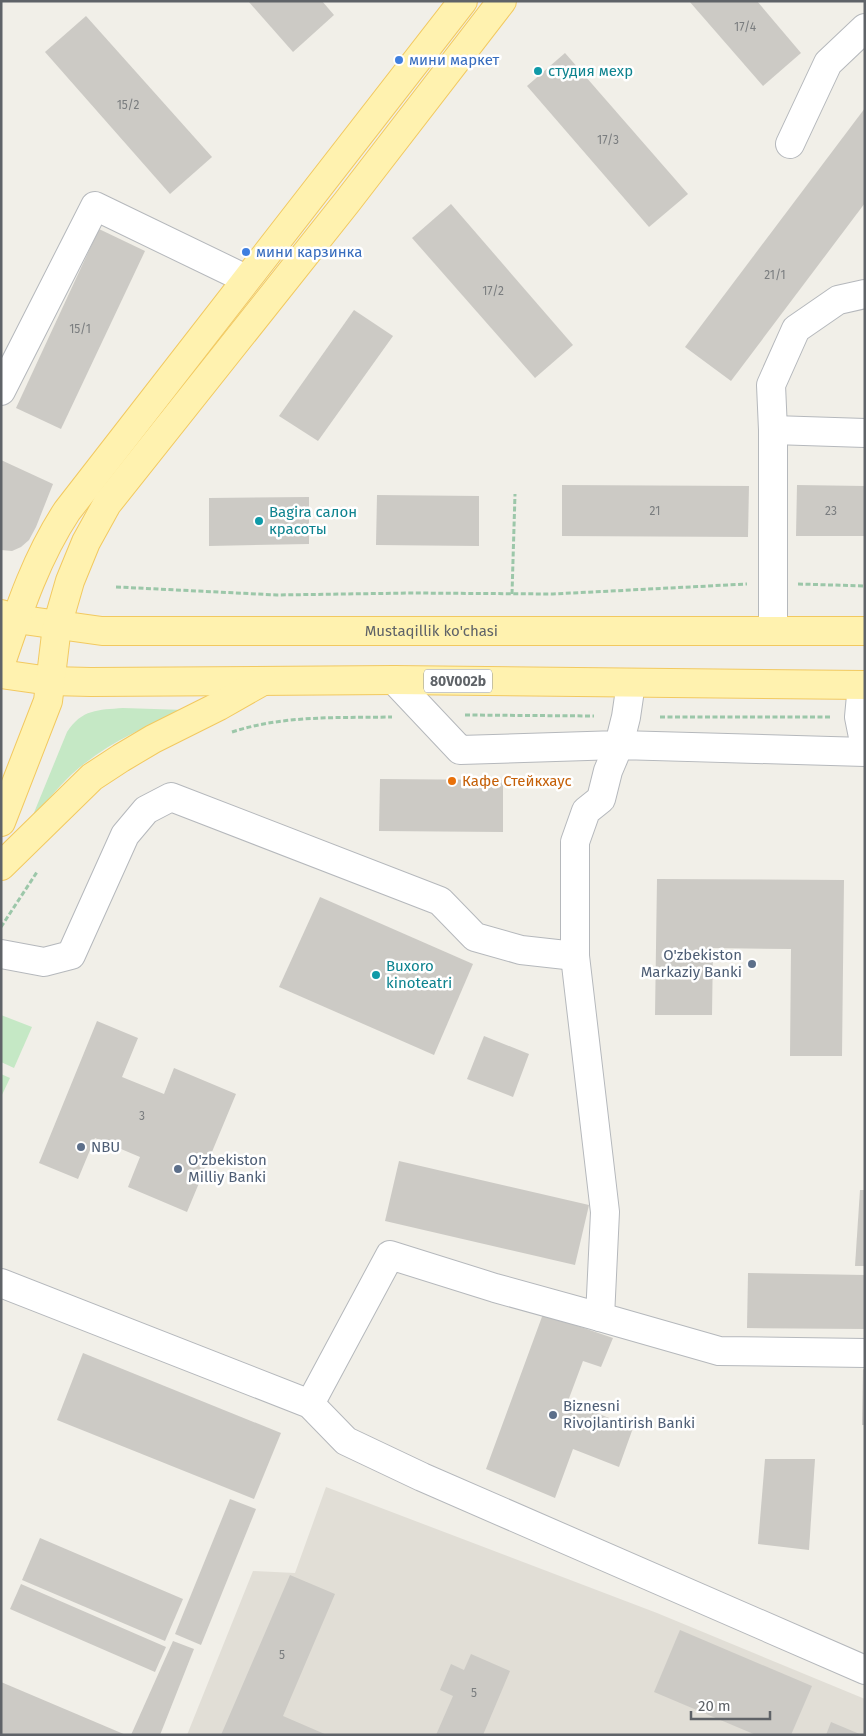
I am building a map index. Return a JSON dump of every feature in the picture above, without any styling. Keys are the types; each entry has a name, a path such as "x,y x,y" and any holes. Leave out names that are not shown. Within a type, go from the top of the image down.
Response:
{"main road":[{"path":"1,663 9,616 67,511 463,1"},
{"path":"1,822 48,701 58,626 70,582 86,542 107,504 348,202 502,1"},
{"name":"Mustaqillik ko'chasi","path":"9,616 58,626 102,631 865,631"},
{"name":"80V002b","path":"1,674 50,680 91,682 394,680 864,685"},
{"path":"1,866 92,778 153,739 219,706 265,680"}],"lane":[{"path":"790,144 828,64 865,28"},
{"path":"1,391 95,206 246,279"},
{"path":"773,631 773,430 771,386 796,329 838,300 865,294"},
{"path":"773,430 865,433"},
{"path":"394,680 460,750 619,745 865,752"},
{"path":"600,1317 605,1212 575,956 575,842 586,812 601,799 608,772 619,745 626,717 631,683"},
{"path":"864,685 859,717 865,747"},
{"path":"1,954 44,962 72,955 125,835 146,810 171,797 440,901 475,938 521,950 575,956"},
{"path":"310,1404 390,1255 495,1288 719,1351 865,1353"},
{"path":"1,1283 310,1404 346,1441 865,1670"}],"path":[{"path":"512,594 515,494"},
{"path":"116,587 277,595 553,594 773,583 865,586"},
{"path":"231,732 269,722 311,717 428,715 859,717"},
{"path":"1,928 38,869"}],"shaded area":[{"path":"326,1487 657,1613 865,1699 865,1735 187,1735 253,1571 295,1573"}],"green space":[{"path":"123,708 185,710 111,745 85,763 66,779 31,820 67,732 73,724 91,712"},
{"path":"1,1015 32,1027 14,1068 1,1062"},
{"path":"1,1074 10,1078 1,1097"}],"building":[{"path":"248,1 322,1 334,15 293,52"},
{"path":"689,1 757,1 801,53 763,86"},
{"path":"86,16 212,157 170,194 45,52"},
{"path":"565,53 688,194 649,227 527,86"},
{"path":"865,108 865,203 731,381 685,347"},
{"path":"451,204 573,345 535,378 412,238"},
{"path":"99,229 145,251 61,429 16,408"},
{"path":"354,310 393,336 318,441 279,416"},
{"path":"1,460 53,484 29,540 21,547 12,551 1,550"},
{"path":"562,485 749,486 748,537 562,536"},
{"path":"797,485 865,486 865,536 796,536"},
{"path":"377,495 479,496 479,546 376,545"},
{"name":"Bagira салон красоты","path":"309,497 309,544 209,546 209,498"},
{"path":"380,779 503,780 503,832 379,831"},
{"path":"657,879 844,880 842,1056 790,1056 791,949 713,948 712,1015 655,1015"},
{"name":"Buxoro kinoteatri","path":"320,897 473,964 434,1055 279,987"},
{"path":"97,1021 138,1038 122,1077 164,1094 174,1068 236,1094 187,1212 128,1187 140,1157 95,1138 78,1179 39,1163"},
{"path":"484,1036 529,1054 513,1097 467,1079"},
{"path":"399,1161 589,1205 575,1265 385,1221"},
{"path":"860,1190 865,1190 865,1266 855,1266"},
{"path":"748,1273 865,1275 865,1329 747,1328"},
{"name":"Biznesni Rivojlantirish Banki","path":"543,1314 613,1338 601,1367 583,1361 568,1401 633,1428 619,1467 573,1449 555,1498 486,1469"},
{"path":"83,1353 281,1433 254,1499 57,1420"},
{"path":"863,1369 865,1370 865,1425 862,1425"},
{"path":"765,1459 815,1459 809,1550 758,1544"},
{"path":"230,1499 256,1509 201,1645 175,1634"},
{"path":"40,1538 183,1599 165,1641 22,1580"},
{"path":"290,1575 335,1594 283,1716 327,1735 221,1735"},
{"path":"21,1584 166,1647 155,1672 10,1609"},
{"path":"680,1630 812,1686 791,1735 756,1735 654,1692"},
{"path":"173,1641 194,1649 160,1735 131,1735"},
{"path":"471,1654 510,1671 483,1735 436,1735 453,1696 440,1690 451,1664 464,1670"},
{"path":"1,1682 126,1735 1,1735"},
{"path":"831,1722 862,1735 826,1735"}],"place":[{"name":"мини маркет","path":"399,60"},
{"name":"студия мехр","path":"538,71"},
{"name":"мини карзинка","path":"246,252"},
{"name":"Bagira салон красоты","path":"259,521"},
{"name":"Кафе Стейкхаус","path":"452,781"},
{"name":"O'zbekiston Markaziy Banki","path":"752,964"},
{"name":"Buxoro kinoteatri","path":"376,975"},
{"name":"NBU","path":"81,1147"},
{"name":"O'zbekiston Milliy Banki","path":"178,1169"},
{"name":"Biznesni Rivojlantirish Banki","path":"553,1415"}]}
